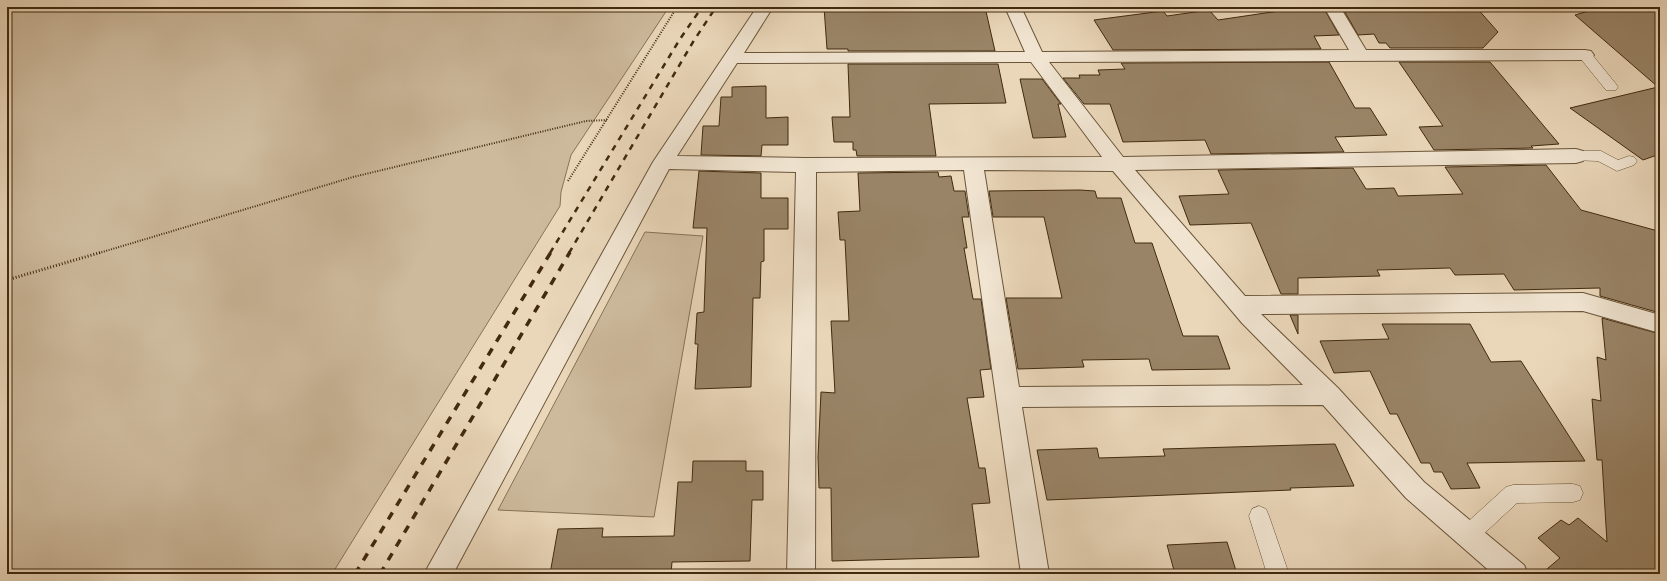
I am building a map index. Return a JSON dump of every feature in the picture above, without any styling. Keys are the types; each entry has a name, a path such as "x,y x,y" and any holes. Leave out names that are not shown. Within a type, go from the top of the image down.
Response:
{"street":[{"path":"438,574 663,162 765,7"},
{"path":"1013,7 1036,57 1118,164 1241,305 1329,395 1415,490 1514,574"},
{"path":"1332,7 1361,56"},
{"path":"732,58 1585,54"},
{"path":"663,162 806,165 973,163 1118,164 1576,156"},
{"path":"973,163 1035,574"},
{"path":"801,574 806,165"},
{"path":"1241,305 1583,302 1660,324"},
{"path":"1008,397 1329,395"}],"lane":[{"path":"1585,54 1611,87"},
{"path":"1576,156 1601,156 1617,166 1629,161"},
{"path":"1468,535 1513,494 1573,493"},
{"path":"1259,516 1278,574"}],"path":[{"path":"568,181 677,7"},
{"path":"7,280 353,178 586,121 607,120"}],"shaded area":[{"path":"7,7 669,7 571,155 561,192 560,206 332,574 7,574"},
{"path":"645,232 703,236 654,517 498,510"}],"building":[{"path":"824,7 985,7 995,51 848,51 848,49 827,49"},
{"path":"1276,7 1323,7 1339,35 1314,36 1321,49 1113,50 1094,20 1163,11 1167,16 1209,10 1218,20 1279,11"},
{"path":"1342,7 1476,7 1498,32 1483,48 1390,48 1386,43 1379,43 1374,34 1358,35"},
{"path":"1602,7 1610,7 1616,11 1629,7 1660,7 1660,154 1643,160 1570,108 1658,87 1575,15"},
{"path":"1329,62 1355,108 1370,108 1387,135 1335,137 1344,152 1211,154 1205,140 1123,142 1110,104 1084,104 1063,78 1080,78 1079,75 1100,75 1098,70 1125,69 1121,63"},
{"path":"1399,62 1490,62 1559,144 1531,146 1533,148 1434,150 1419,127 1443,126"},
{"path":"848,64 998,64 1006,103 929,104 936,156 857,156 856,150 853,150 853,142 834,142 832,117 850,117"},
{"path":"1020,79 1042,79 1061,104 1058,104 1066,137 1033,138"},
{"path":"766,86 766,118 788,117 788,145 762,145 761,156 701,155 703,126 719,126 721,97 732,97 732,87"},
{"path":"1546,165 1581,210 1658,231 1660,247 1660,313 1600,296 1600,288 1514,290 1504,274 1455,275 1450,268 1377,270 1380,276 1298,278 1298,294 1281,294 1251,223 1190,225 1179,196 1229,194 1218,170 1353,168 1366,189 1394,188 1398,196 1463,194 1445,167"},
{"path":"699,171 761,173 761,198 788,198 788,229 764,229 764,261 761,262 760,298 753,298 751,387 695,389 698,344 695,344 697,313 704,312 707,228 693,228"},
{"path":"938,172 939,177 951,176 954,191 965,191 969,217 962,217 967,248 964,248 973,299 981,299 991,369 980,370 984,397 967,398 979,468 985,468 990,503 972,504 979,557 832,561 831,488 819,488 818,457 821,392 835,393 831,321 849,321 845,240 840,240 838,212 860,211 858,173"},
{"path":"989,191 1095,191 1097,198 1121,198 1135,243 1152,243 1183,336 1218,336 1230,369 1152,370 1149,359 1082,360 1084,367 1018,369 1006,298 1062,298 1044,217 993,217"},
{"path":"1290,315 1298,315 1298,334"},
{"path":"1602,318 1660,334 1660,574 1541,574 1560,558 1538,538 1561,520 1569,525 1578,518 1607,542 1602,460 1597,460 1592,399 1601,401 1597,357 1606,360"},
{"path":"1382,324 1470,324 1491,362 1521,361 1585,461 1467,463 1480,488 1451,489 1442,472 1434,472 1430,463 1421,463 1397,414 1390,414 1370,371 1334,373 1320,341 1389,339"},
{"path":"1335,444 1354,486 1047,500 1037,450 1097,448 1099,458 1165,456 1163,449"},
{"path":"693,461 746,461 746,471 763,471 763,500 752,500 750,561 672,562 671,574 550,574 558,529 603,528 602,537 674,536 678,482 692,482"},
{"path":"1227,542 1237,574 1175,574 1167,545"}],"railway":[{"path":"550,253 680,39 702,7"},
{"path":"569,253 693,42 716,7"},
{"path":"355,574 551,252"},
{"path":"380,574 570,252"}]}
